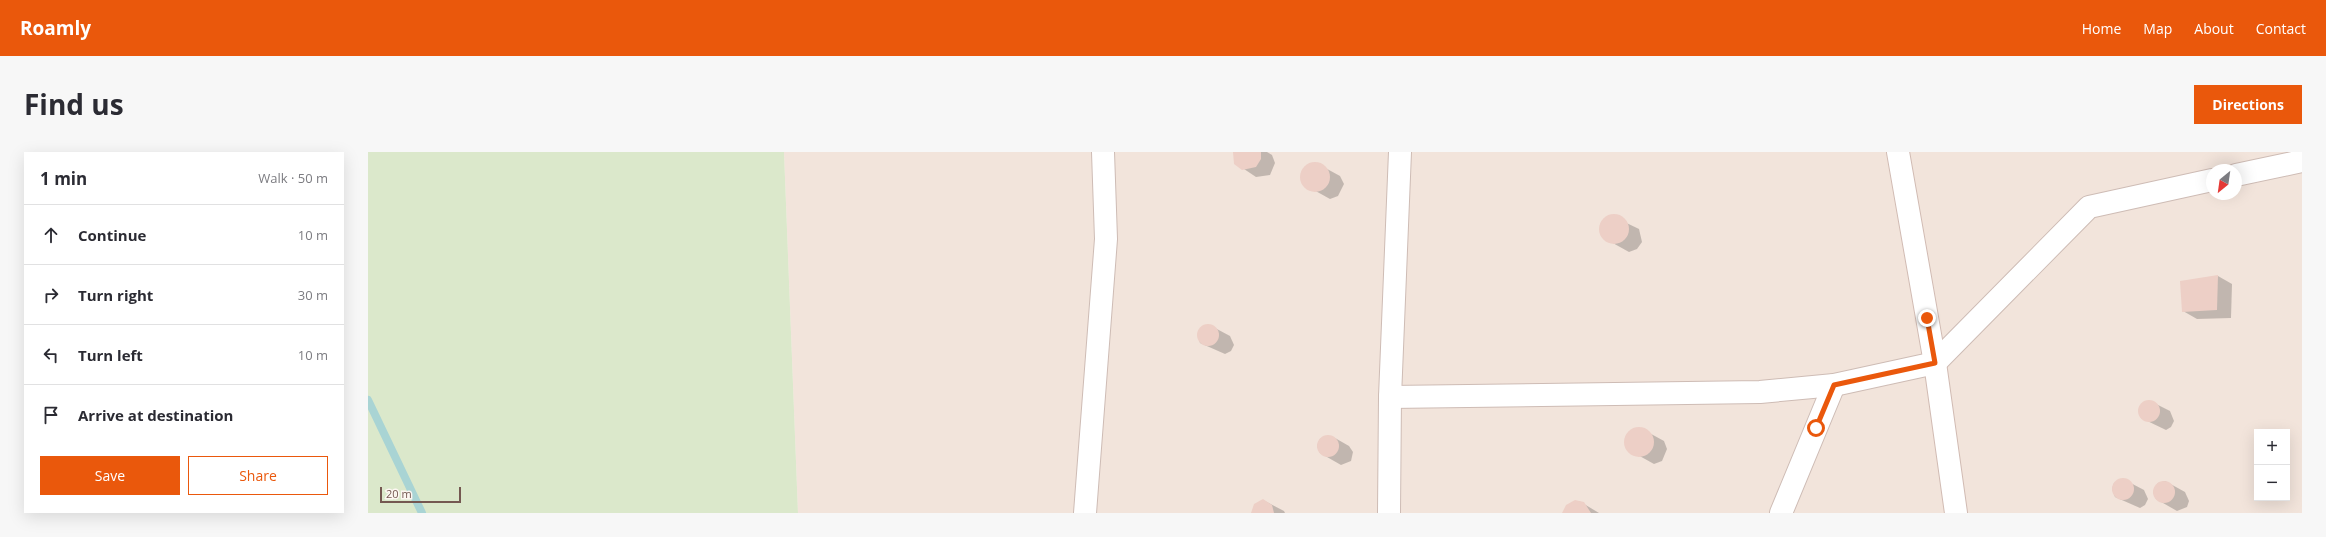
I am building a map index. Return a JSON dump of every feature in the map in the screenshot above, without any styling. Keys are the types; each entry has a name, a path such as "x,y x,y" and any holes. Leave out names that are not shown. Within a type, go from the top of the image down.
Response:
{"street":[{"path":"1085,513 1106,239 1103,152"},
{"path":"1389,513 1390,397 1400,152"},
{"path":"1898,152 1935,363 1956,513"},
{"path":"2242,174 2302,161"},
{"path":"1390,397 1760,392 1834,385 1935,363 2089,207 2206,181"},
{"path":"1781,513 1834,385"}],"shaded area":[{"path":"784,152 2302,152 2302,513 798,513"}],"green space":[{"path":"368,152 784,152 798,513 368,513"}],"building":[{"path":"1233,152 1261,152 1261,159 1256,167 1242,170 1234,164"},
{"path":"1315,162 1321,163 1329,171 1329,183 1321,191 1315,192 1309,191 1301,183 1300,177 1301,171 1309,163"},
{"path":"1614,214 1620,215 1628,223 1628,235 1620,243 1614,244 1608,243 1600,235 1599,229 1600,223 1608,215"},
{"path":"2218,275 2217,310 2182,312 2180,281"},
{"path":"1204,324 1212,324 1219,331 1219,339 1212,346 1204,346 1197,339 1197,331"},
{"path":"2145,400 2153,400 2160,407 2160,415 2153,422 2145,422 2138,415 2138,407"},
{"path":"1639,427 1645,428 1653,436 1653,448 1645,456 1639,457 1633,456 1625,448 1624,442 1625,436 1633,428"},
{"path":"1324,435 1332,435 1339,442 1339,450 1332,457 1324,457 1317,450 1317,442"},
{"path":"2119,478 2127,478 2134,485 2134,493 2127,500 2119,500 2112,493 2112,485"},
{"path":"2160,481 2168,481 2175,488 2175,496 2168,503 2160,503 2153,496 2153,488"},
{"path":"1263,499 1272,505 1274,513 1251,513 1254,504"},
{"path":"1575,500 1584,502 1591,513 1562,513 1566,505"}],"waterway":[{"path":"368,400 422,513"}],"route":[{"path":"1816,428 1834,385 1935,363 1927,318"}]}
